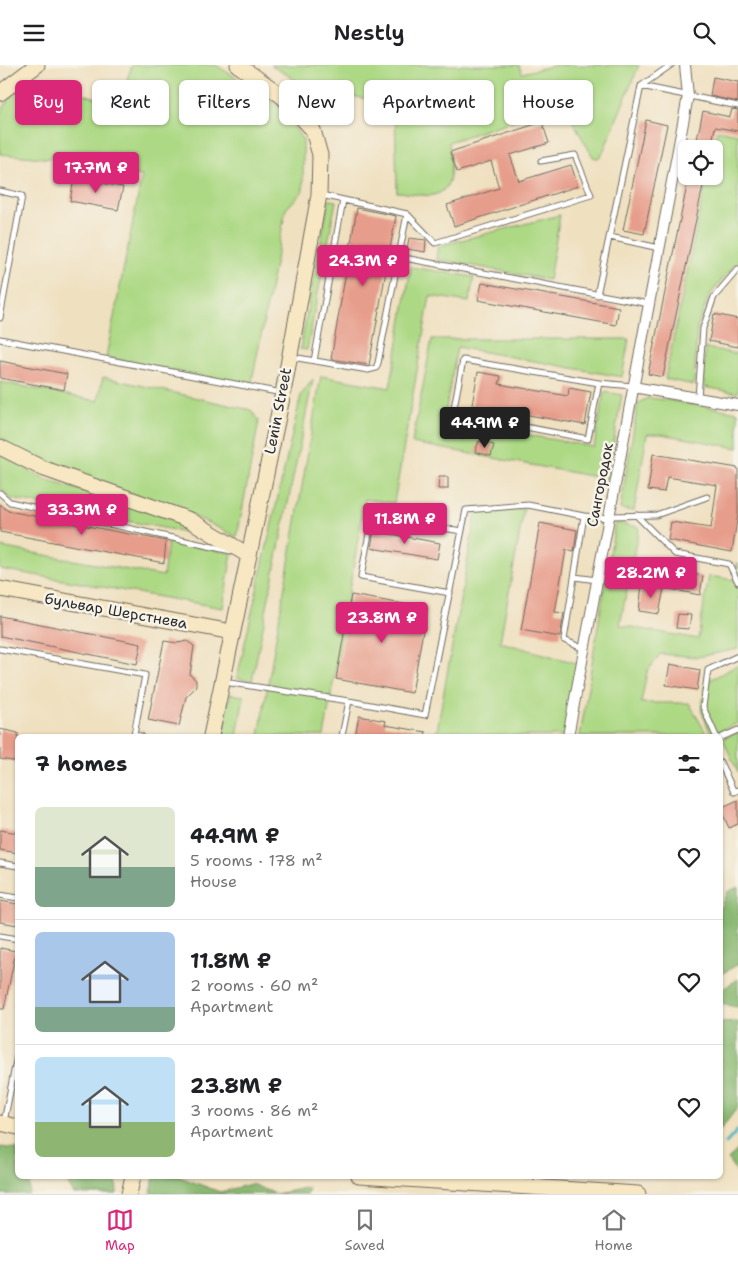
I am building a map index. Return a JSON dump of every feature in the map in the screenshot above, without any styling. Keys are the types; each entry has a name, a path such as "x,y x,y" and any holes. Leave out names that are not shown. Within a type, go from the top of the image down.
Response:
{"street":[{"name":"Lenin Street","path":"211,734 282,393 320,195 320,155 313,130 282,95 238,65"},
{"name":"Сангородок","path":"568,734 688,96 685,65"},
{"path":"0,93 32,66"},
{"path":"633,387 738,405"},
{"path":"0,447 42,468 190,519 248,555"},
{"name":"бульвар Шерстнева","path":"0,589 232,632"},
{"path":"130,1194 132,1179"},
{"path":"406,1179 638,1194"}],"lane":[{"path":"597,295 641,86 671,65"},
{"path":"641,86 738,106"},
{"path":"320,195 407,214 435,243 591,195 574,155 541,161"},
{"path":"0,191 22,196 0,318"},
{"path":"314,361 343,200"},
{"path":"289,357 368,370 376,368 407,214"},
{"path":"610,237 659,248"},
{"path":"399,257 649,304"},
{"path":"698,398 703,328 714,297 738,269"},
{"path":"0,339 282,393"},
{"path":"599,383 588,439 453,413 463,360 633,387"},
{"path":"0,493 10,502 248,555"},
{"path":"222,682 425,715 466,510 528,505 584,516 656,515 707,497"},
{"path":"636,515 675,554 729,564 738,582"},
{"path":"584,516 564,640 584,649"},
{"path":"450,593 361,577 372,517 462,531"},
{"path":"574,577 597,581"},
{"path":"0,649 145,675 134,734"},
{"path":"715,734 702,707 708,670 738,656"},
{"path":"342,734 348,701"},
{"path":"723,737 738,730"},
{"path":"723,769 734,792 738,790"},
{"path":"0,863 15,866"},
{"path":"0,895 15,898"},
{"path":"0,936 15,938"},
{"path":"7,1125 15,1071"}],"green space":[{"path":"132,65 216,65 239,80 179,80 179,125 269,125 269,99 279,106 279,125 292,125 303,140 303,191 286,209 251,386 106,357 142,176 66,160 0,154 0,114 12,94 15,93 15,125 82,125 82,93 92,97 92,125 169,125 169,80 127,80"},
{"path":"271,65 519,65 522,73 556,65 639,65 601,157 597,158 593,157 575,125 593,125 593,80 504,80 504,124 449,142 451,165 449,181 441,192 433,195 397,192 395,125 494,125 494,80 364,80 364,99 354,96 354,80 295,80"},
{"path":"717,130 738,134 738,261 709,296 697,328 694,385 665,379 705,185 723,185 723,140 715,140"},
{"path":"329,200 336,201 307,350 300,349"},
{"path":"560,215 549,280 436,259 438,246"},
{"path":"411,267 474,277 469,302 430,296 394,503 365,499 324,734 259,734 321,376 390,388"},
{"path":"432,339 629,339 622,377 457,347 444,420 594,447 604,392 622,395 607,479 412,443"},
{"path":"705,348 738,354 738,393 704,387"},
{"path":"103,377 251,410 259,421 237,537 192,515 45,465 0,442 0,382 98,401"},
{"path":"313,379 252,681 237,678 301,395"},
{"path":"648,398 738,412 738,448 661,434 647,434 634,511 620,509 638,403"},
{"path":"0,454 46,480 174,519 200,535 12,499 0,488"},
{"path":"524,509 500,642 580,664 567,734 436,734 476,512"},
{"path":"615,523 639,527 620,625 698,639 709,576 735,580 738,562 738,649 698,657 660,654 647,672 641,703 689,703 706,733 580,734"},
{"path":"168,542 232,553 223,608 0,569 0,547 163,576"},
{"path":"738,665 738,723 713,734 711,734 701,710 706,682"},
{"path":"230,694 244,696 237,734 222,734"},
{"path":"738,732 738,773 723,739"},
{"path":"738,887 738,964 723,973 723,901 727,892"},
{"path":"738,979 738,1007 723,1004 723,989"},
{"path":"738,1022 738,1107 723,1126 723,1023"},
{"path":"0,1147 15,1149 15,1179 30,1179 29,1194 0,1194"},
{"path":"738,1149 738,1174 728,1160"},
{"path":"65,1179 116,1179 117,1194 74,1194"},
{"path":"154,1179 185,1179 220,1192 251,1184 276,1194 151,1194"},
{"path":"309,1187 307,1194 276,1194"}],"building":[{"path":"713,77 738,82 738,102 710,96"},
{"path":"732,109 738,110 738,131 715,127 713,140 697,140 703,111 730,117"},
{"path":"646,120 667,125 644,234 623,230"},
{"path":"533,125 543,125 549,143 510,155 519,181 571,165 578,186 454,226 447,205 499,188 491,161 457,172 450,152"},
{"path":"74,178 123,187 118,210 70,201"},
{"path":"687,185 703,185 663,377 648,374"},
{"path":"357,208 396,216 369,365 331,359"},
{"path":"409,238 426,240 425,252 407,249"},
{"path":"482,283 619,307 616,325 478,300"},
{"path":"714,314 738,319 738,347 709,341"},
{"path":"0,361 67,374 64,390 0,378"},
{"path":"478,372 501,376 499,384 568,396 569,388 591,392 585,425 472,405"},
{"path":"479,441 494,445 491,456 475,452"},
{"path":"653,454 738,468 738,514 732,552 668,540 671,522 711,528 717,485 667,477 664,492 648,490"},
{"path":"439,477 448,477 448,489 438,489"},
{"path":"0,504 8,511 166,541 164,563 0,532"},
{"path":"540,523 577,530 574,552 566,550 555,612 564,613 560,637 521,630"},
{"path":"374,531 440,543 437,559 371,548"},
{"path":"667,570 703,576 700,595 664,588"},
{"path":"642,584 664,588 659,614 639,611"},
{"path":"351,595 427,608 412,693 336,679"},
{"path":"678,614 691,615 689,629 676,628"},
{"path":"0,616 141,644 137,664 0,636"},
{"path":"164,641 178,643 187,641 194,646 190,675 196,680 196,685 186,697 179,726 148,720"},
{"path":"670,664 700,670 697,690 666,685"},
{"path":"359,716 386,721 385,725 426,732 426,734 355,734"},
{"path":"0,729 18,733 15,734 15,762 0,759"},
{"path":"738,800 738,824 729,828 723,815 723,807"},
{"path":"0,830 15,832 15,852 0,850"},
{"path":"0,901 15,904 15,924 0,922"},
{"path":"0,948 15,951 15,956 4,1009 0,1009"}],"waterway":[{"path":"726,1143 738,1130"}]}
